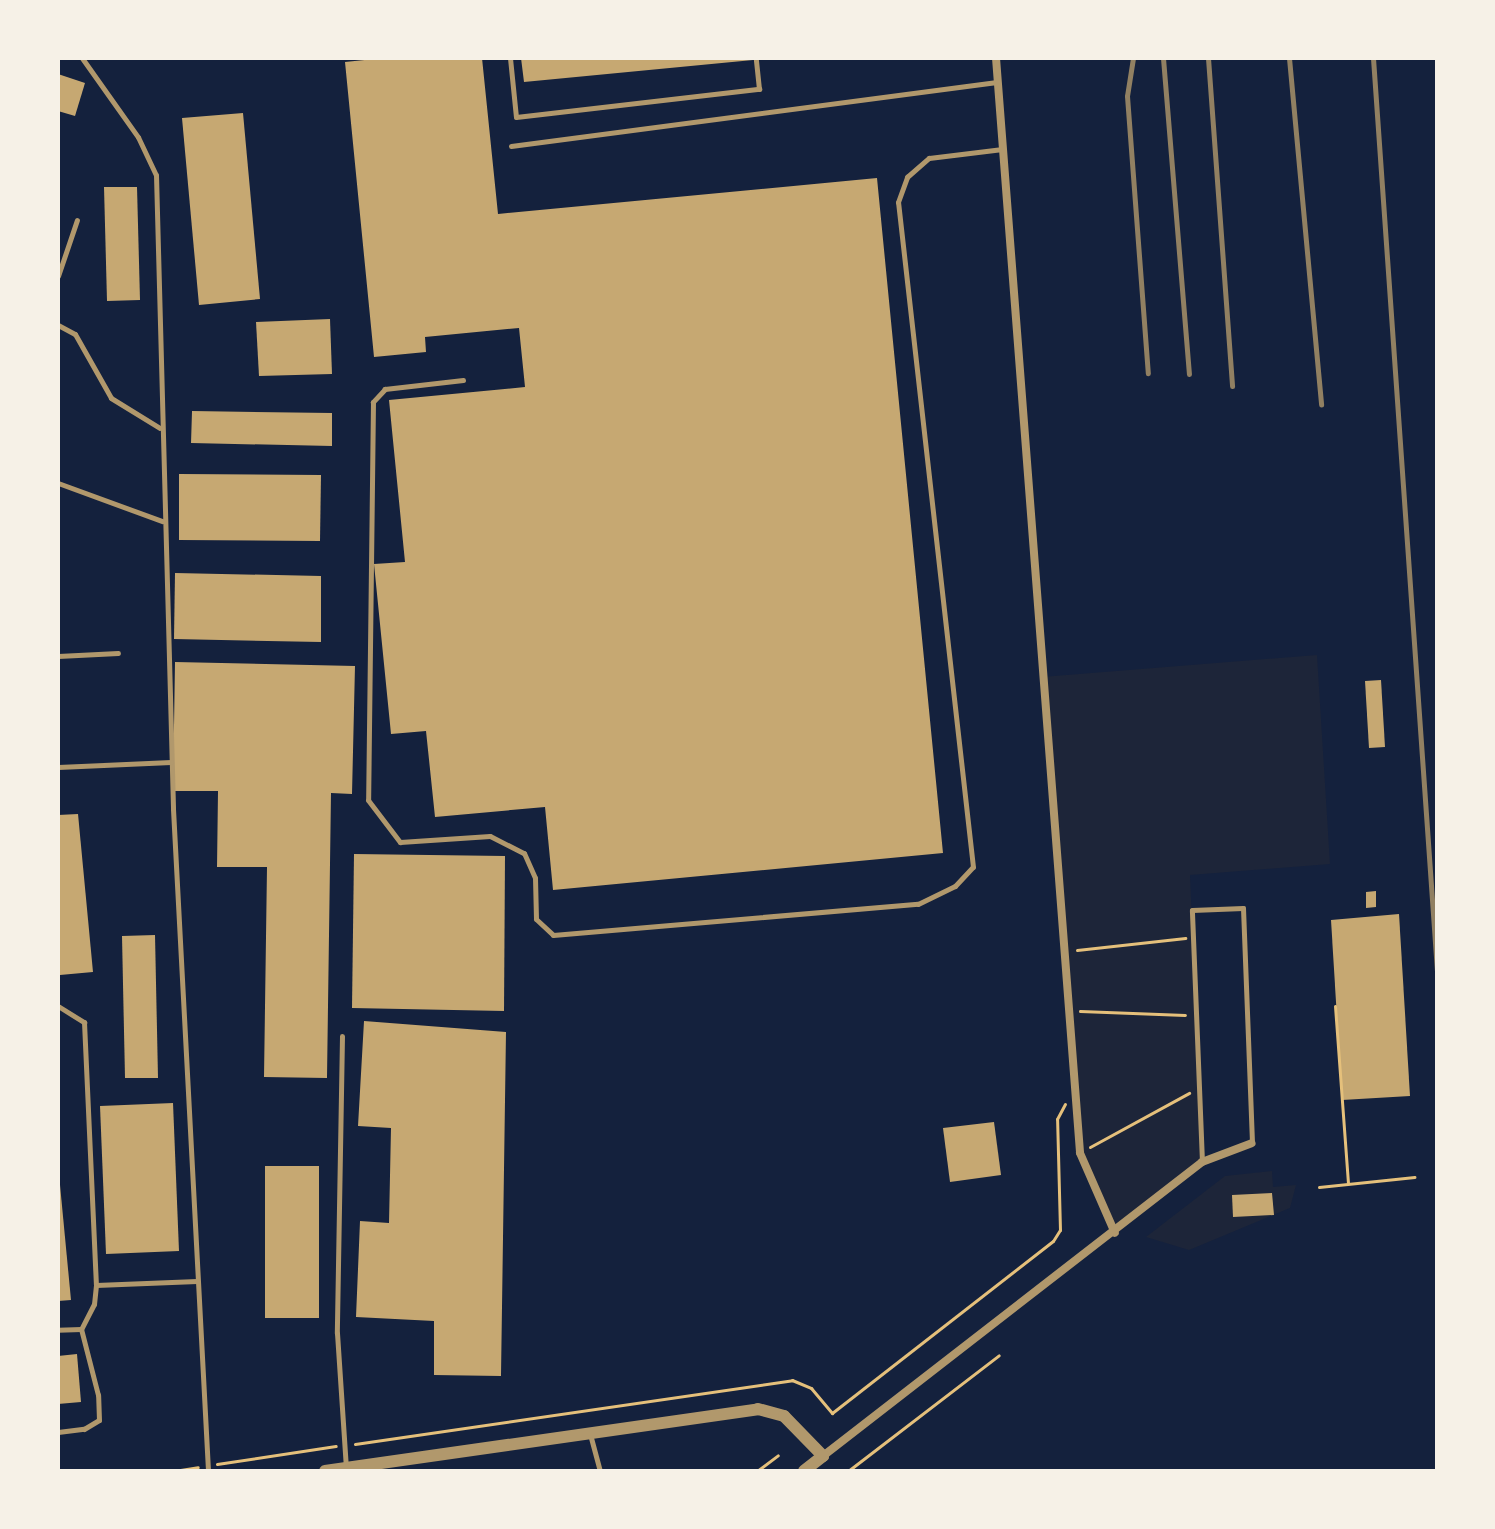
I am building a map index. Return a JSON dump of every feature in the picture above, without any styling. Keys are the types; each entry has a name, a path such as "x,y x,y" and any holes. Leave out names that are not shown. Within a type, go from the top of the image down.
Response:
{"street":[{"path":"996,58 1080,1153 1115,1233"},
{"path":"804,1471 1115,1233 1202,1162 1252,1143"},
{"path":"325,1471 758,1409 784,1416 823,1456"}],"lane":[{"path":"82,58 138,137 156,175 162,521 171,762 208,1468"},
{"path":"510,58 516,117 759,89 756,58"},
{"path":"511,146 997,82"},
{"path":"463,380 385,389 373,402 368,800 400,842 490,836 524,853 535,878 536,919 553,935 918,904 955,886 973,867 898,202 907,177 929,158 1002,149"},
{"path":"58,276 77,220"},
{"path":"58,325 75,334 111,398 161,428"},
{"path":"58,483 162,521"},
{"path":"58,656 118,653"},
{"path":"58,767 171,762"},
{"path":"1202,1162 1192,910 1243,908 1252,1143"},
{"path":"58,1006 84,1022 96,1285 94,1304 81,1329 98,1395 99,1420 84,1429 58,1432"},
{"path":"342,1036 337,1333 346,1468"},
{"path":"96,1285 197,1281"},
{"path":"58,1330 81,1329"},
{"path":"590,1433 600,1471"}],"path":[{"path":"1065,951 1193,937"},
{"path":"1335,1006 1348,1183"},
{"path":"1069,1011 1196,1016"},
{"path":"174,1471 345,1445 428,1437 792,1380 811,1388 832,1413 1053,1241 1060,1230 1057,1119 1075,1082"},
{"path":"1080,1153 1199,1087"},
{"path":"1319,1187 1414,1177"},
{"path":"848,1471 999,1355"},
{"path":"757,1471 778,1455"}],"shaded area":[{"path":"1317,655 1330,864 1190,875 1202,1162 1115,1233 1080,1153 1042,677"},
{"path":"1272,1171 1273,1187 1296,1185 1290,1208 1189,1250 1146,1237 1225,1176"}],"building":[{"path":"384,58 482,58 498,214 877,178 943,853 553,890 545,807 435,817 426,731 391,734 374,564 405,562 389,400 525,387 519,328 425,337 426,352 374,357 345,62"},
{"path":"521,58 753,58 753,60 524,82"},
{"path":"58,74 85,83 75,116 58,111"},
{"path":"243,113 260,299 199,305 182,118"},
{"path":"104,187 137,187 140,300 107,301"},
{"path":"330,319 332,374 259,376 256,322"},
{"path":"192,411 332,413 332,446 191,443"},
{"path":"179,474 321,475 320,541 179,540"},
{"path":"175,573 321,576 321,642 174,639"},
{"path":"175,662 355,666 352,794 331,793 327,1078 264,1077 267,867 217,867 218,791 173,791"},
{"path":"1381,680 1385,747 1369,748 1365,681"},
{"path":"78,814 93,972 60,975 58,815"},
{"path":"354,854 505,856 504,1011 352,1008"},
{"path":"1376,891 1376,907 1366,908 1366,892"},
{"path":"1399,914 1410,1096 1342,1100 1331,920"},
{"path":"155,935 158,1078 125,1078 122,936"},
{"path":"364,1021 506,1032 501,1376 434,1375 434,1321 356,1317 360,1221 389,1223 391,1128 358,1126"},
{"path":"173,1103 179,1251 106,1254 100,1106"},
{"path":"994,1122 1001,1175 950,1182 943,1128"},
{"path":"58,1164 71,1300 58,1301"},
{"path":"265,1166 319,1166 319,1318 265,1318"},
{"path":"1272,1193 1274,1215 1233,1217 1232,1195"},
{"path":"77,1354 81,1402 58,1404 58,1356"}],"railway":[{"path":"1133,58 1127,96 1148,373"},
{"path":"1163,58 1189,374"},
{"path":"1208,58 1232,386"},
{"path":"1289,58 1321,405"},
{"path":"1373,58 1437,971"}]}
